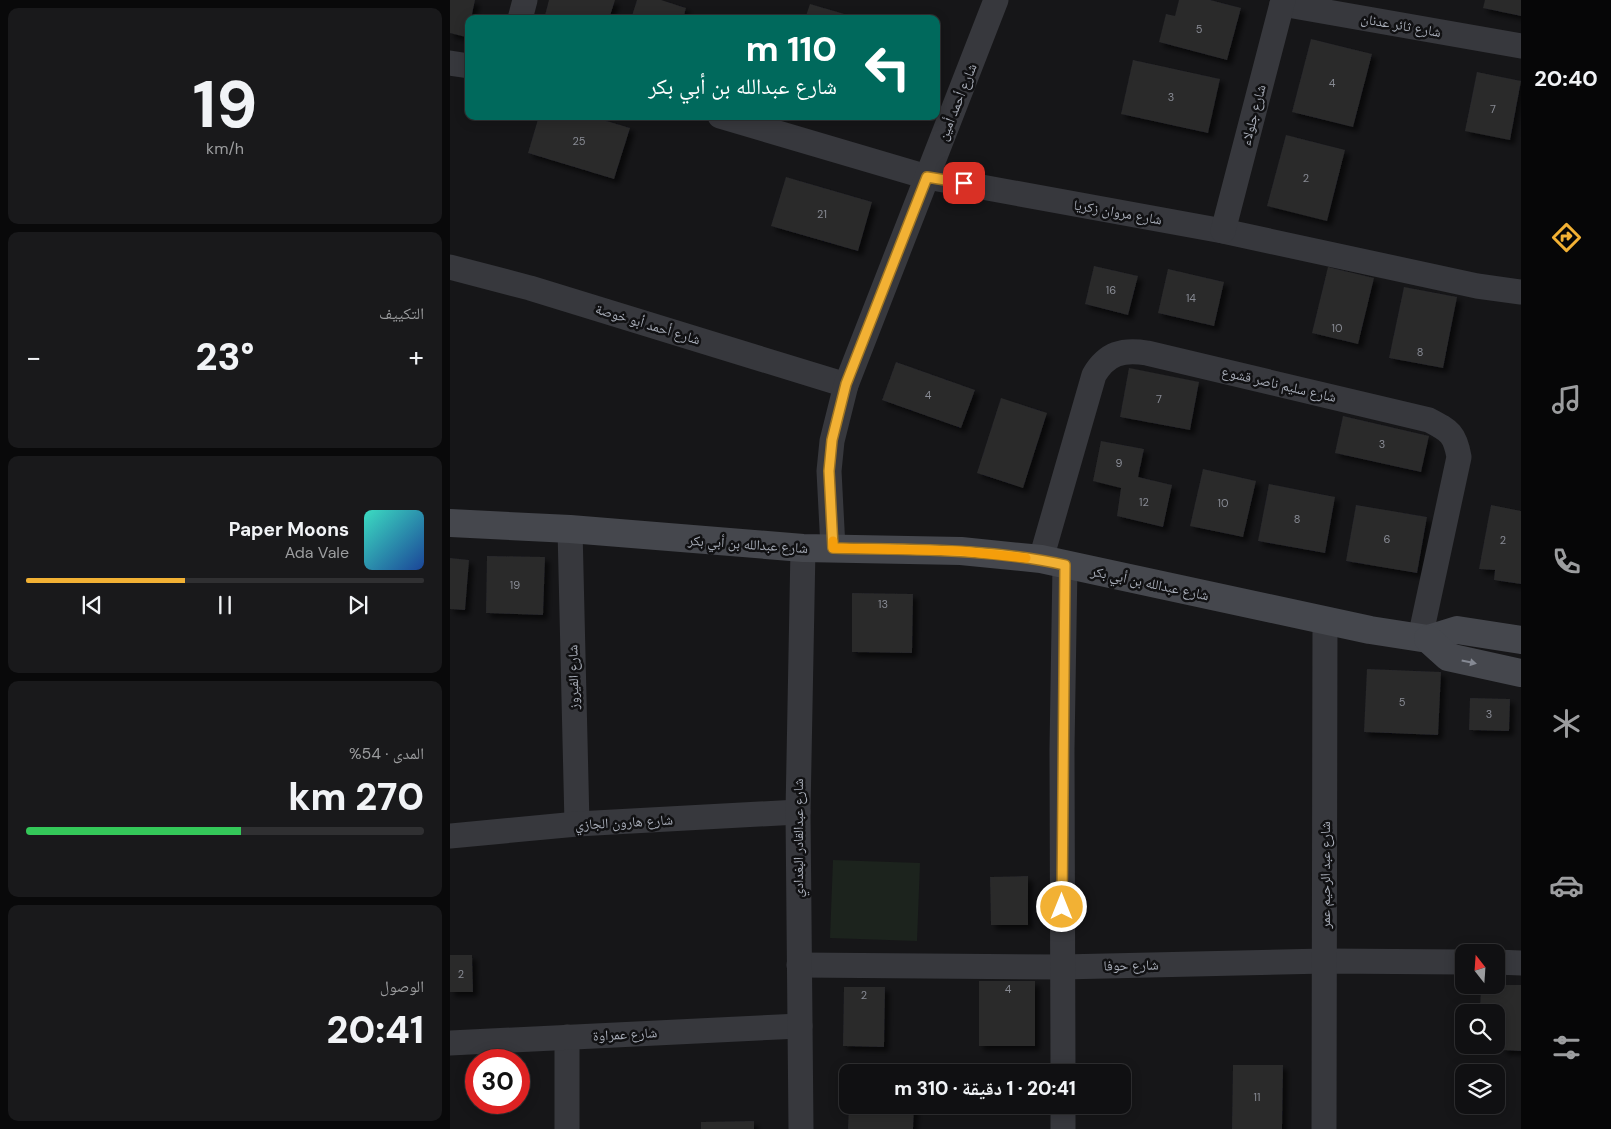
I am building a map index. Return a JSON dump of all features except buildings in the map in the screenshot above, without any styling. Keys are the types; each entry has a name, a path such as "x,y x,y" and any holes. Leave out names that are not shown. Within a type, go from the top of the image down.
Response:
{"street":[{"path":"521,15 524,0"},
{"name":"شارع أحمد أمين","path":"833,548 829,471 832,440 846,384 996,0"},
{"name":"شارع ثائر عدنان","path":"1282,2 1521,46"},
{"name":"شارع جلولاء","path":"1223,231 1282,2"},
{"path":"450,63 465,65"},
{"name":"شارع مروان زكريا","path":"734,120 927,177 1223,231 1477,286 1521,292"},
{"name":"شارع أحمد أبو خوصة","path":"450,267 530,288 846,384"},
{"name":"شارع سليم ناصر قشوع","path":"1063,1064 1053,562 1094,375 1100,364 1109,356 1133,351 1147,353 1429,420 1448,430 1456,441 1459,457 1424,639"},
{"name":"شارع عبدالله بن أبي بكر","path":"450,524 570,529 803,548 961,551 1053,562 1325,621 1424,639 1457,630 1521,640"},
{"name":"شارع الفيروز","path":"570,529 577,824"},
{"name":"شارع عبدالقادر البغدادي","path":"801,1129 798,812 803,548"},
{"name":"شارع عبد الرحيم عمر","path":"1324,1129 1325,621"},
{"path":"1424,639 1448,658 1521,673"},
{"name":"شارع هارون الجازي","path":"450,836 577,824 798,812"},
{"name":"شارع حوفا","path":"799,965 1062,967 1325,961 1455,962"},
{"path":"1505,962 1521,963"},
{"name":"شارع عمراوة","path":"450,1043 800,1026"},
{"path":"567,1037 567,1129"},
{"path":"1063,1114 1063,1129"}],"shaded area":[{"path":"833,860 920,863 917,941 830,938"}],"slow traffic":[{"path":"833,541 833,548 961,551 1026,558"}],"route":[{"path":"964,183 927,177 846,384 832,440 829,471 833,548 961,551 1040,559 1065,565 1062,907"}]}
